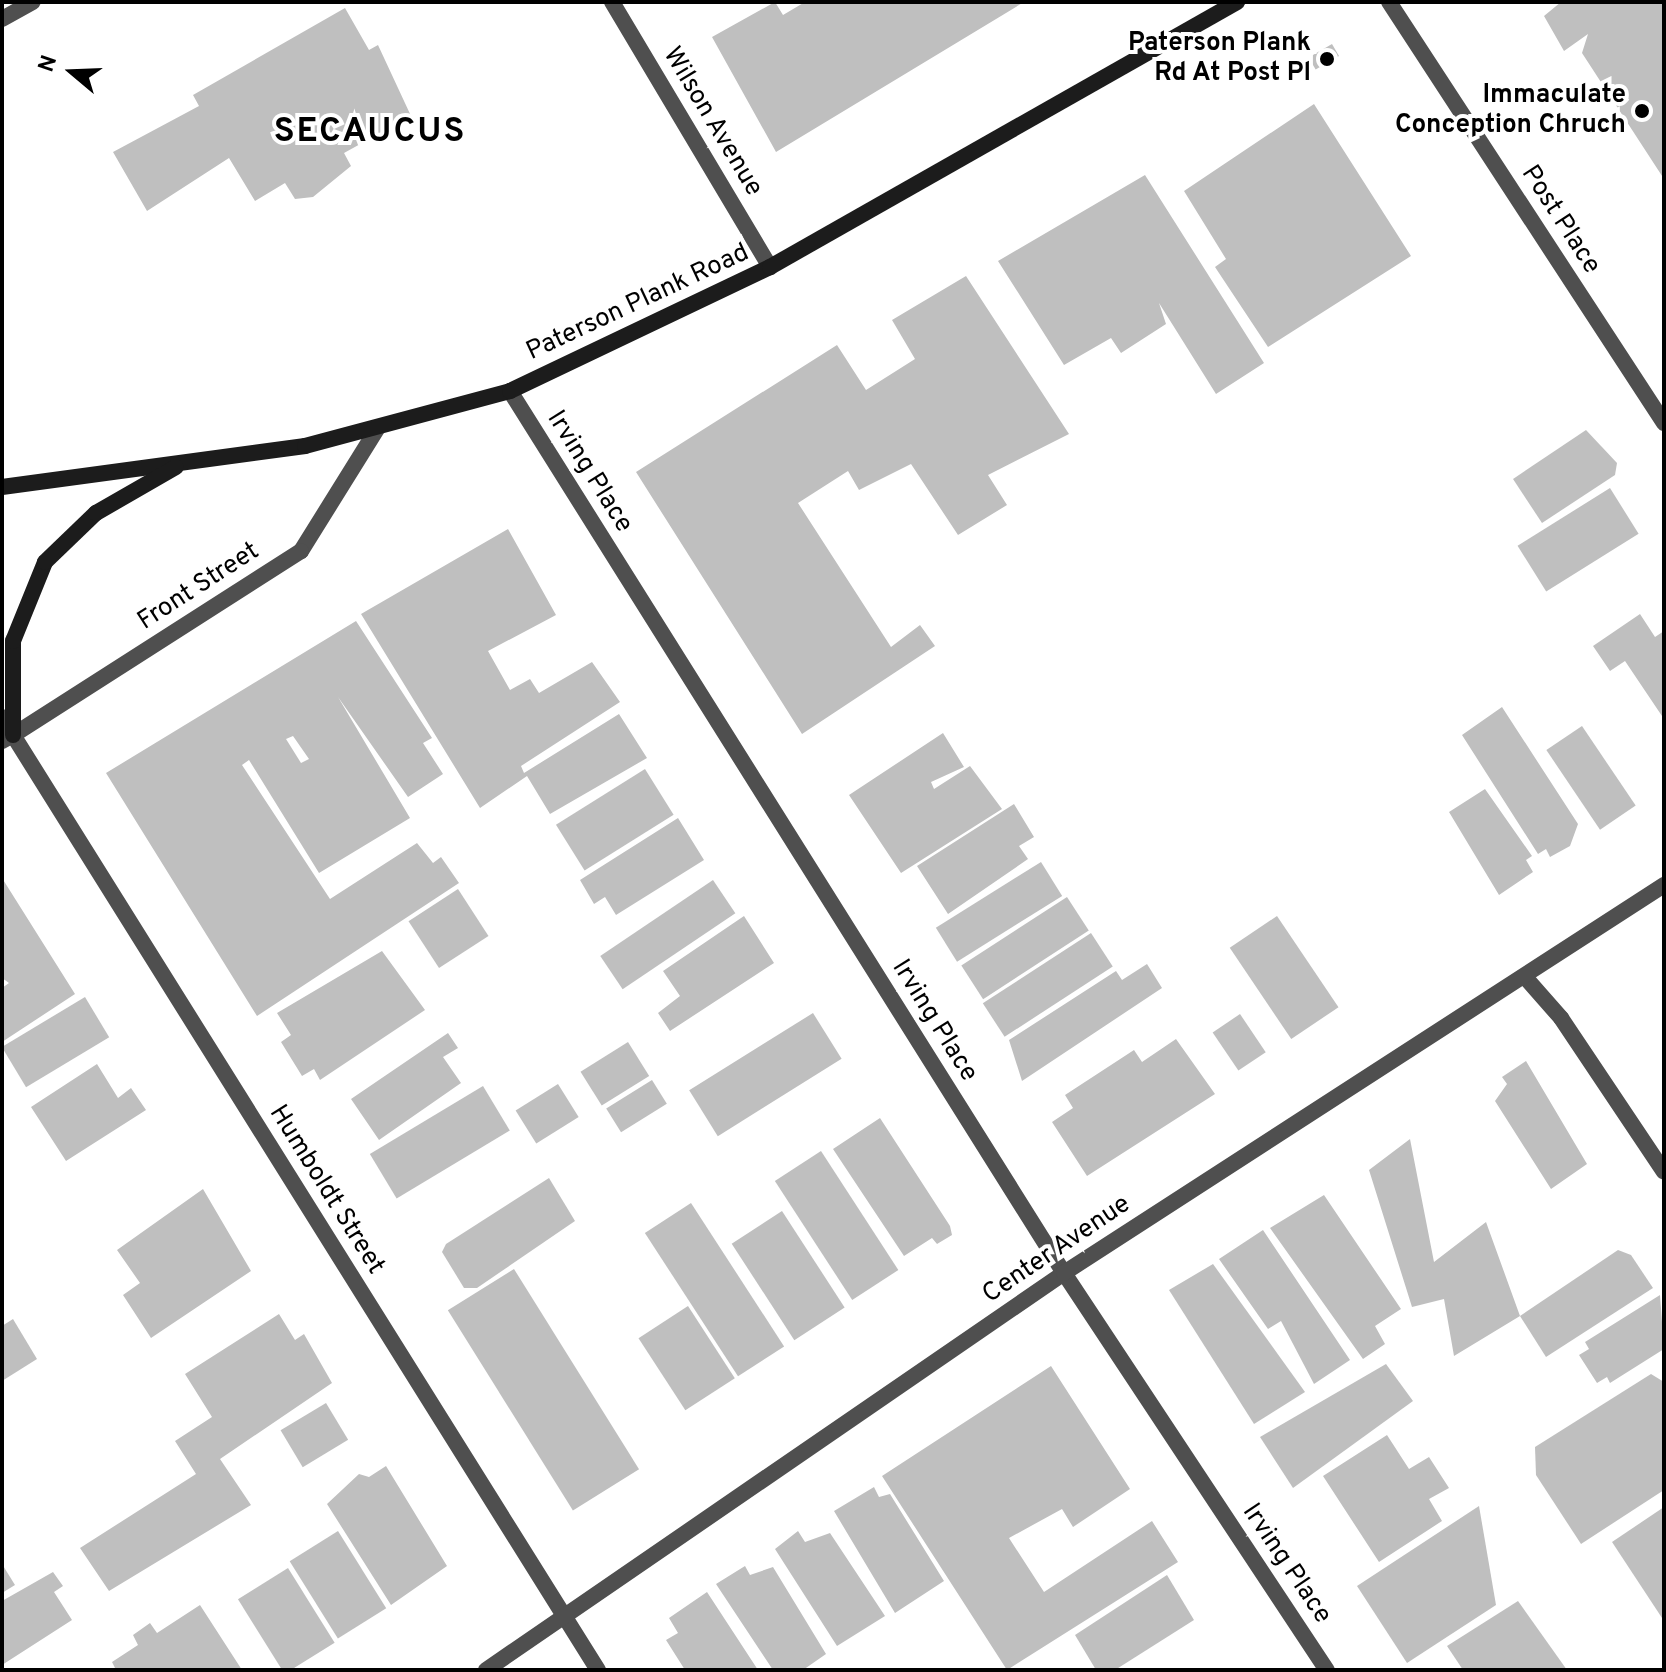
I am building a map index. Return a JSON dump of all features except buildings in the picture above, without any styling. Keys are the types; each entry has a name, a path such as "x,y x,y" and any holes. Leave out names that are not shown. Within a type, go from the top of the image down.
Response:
{"main road":[{"name":"Paterson Plank Road","path":"2,487 181,464 377,429 510,391 770,267 1237,2"},
{"path":"7,738 13,641 45,562 96,513 181,464"}],"street":[{"path":"2,19 33,2"},
{"name":"Wilson Avenue","path":"612,2 770,267"},
{"name":"Post Place","path":"1389,2 1664,423"},
{"name":"Irving Place","path":"510,391 1064,1273 1327,1670"},
{"name":"Front Street","path":"7,738 301,551 377,429"},
{"name":"Humboldt Street","path":"2,717 7,738 598,1670"},
{"name":"Center Avenue","path":"486,1670 566,1619 1064,1273 1664,885"},
{"path":"1525,977 1561,1018 1664,1172"}],"place":[{"name":"Paterson Plank Rd At Post Pl","path":"1327,59"},
{"name":"Immaculate Conception Chruch","path":"1642,111"}],"district":[{"name":"SECAUCUS","path":"370,133"}]}
